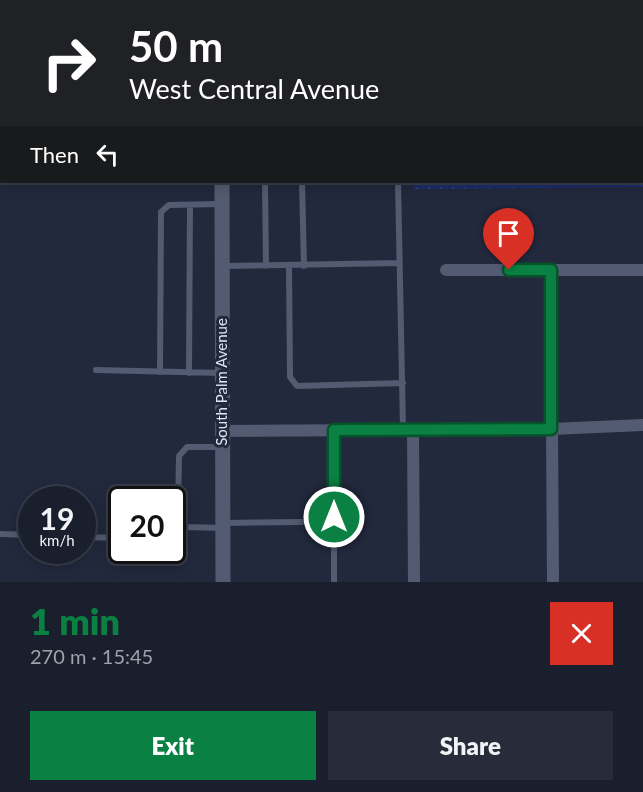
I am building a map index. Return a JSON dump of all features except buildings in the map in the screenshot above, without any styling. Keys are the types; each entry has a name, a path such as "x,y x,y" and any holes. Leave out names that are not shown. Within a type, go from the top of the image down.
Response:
{"street":[{"name":"South Palm Avenue","path":"222,183 223,582"},
{"path":"446,270 643,270"},
{"path":"551,270 553,582"},
{"path":"222,431 551,429 643,425"},
{"path":"408,429 414,582"}],"lane":[{"path":"265,183 266,266"},
{"path":"302,183 304,266"},
{"path":"398,183 398,263 403,383 408,429"},
{"path":"160,372 161,212 169,205 222,204"},
{"path":"189,373 190,205"},
{"path":"222,266 398,263"},
{"path":"289,266 290,377 297,387 403,383"},
{"path":"96,370 222,373"},
{"path":"334,430 334,582"},
{"path":"222,447 186,447 179,456 178,517 187,527 302,522"},
{"path":"0,534 18,535"}],"shaded area":[{"path":"414,183 643,183 643,187 414,189"}],"route":[{"path":"334,517 334,430 551,429 551,270 509,270"}]}
